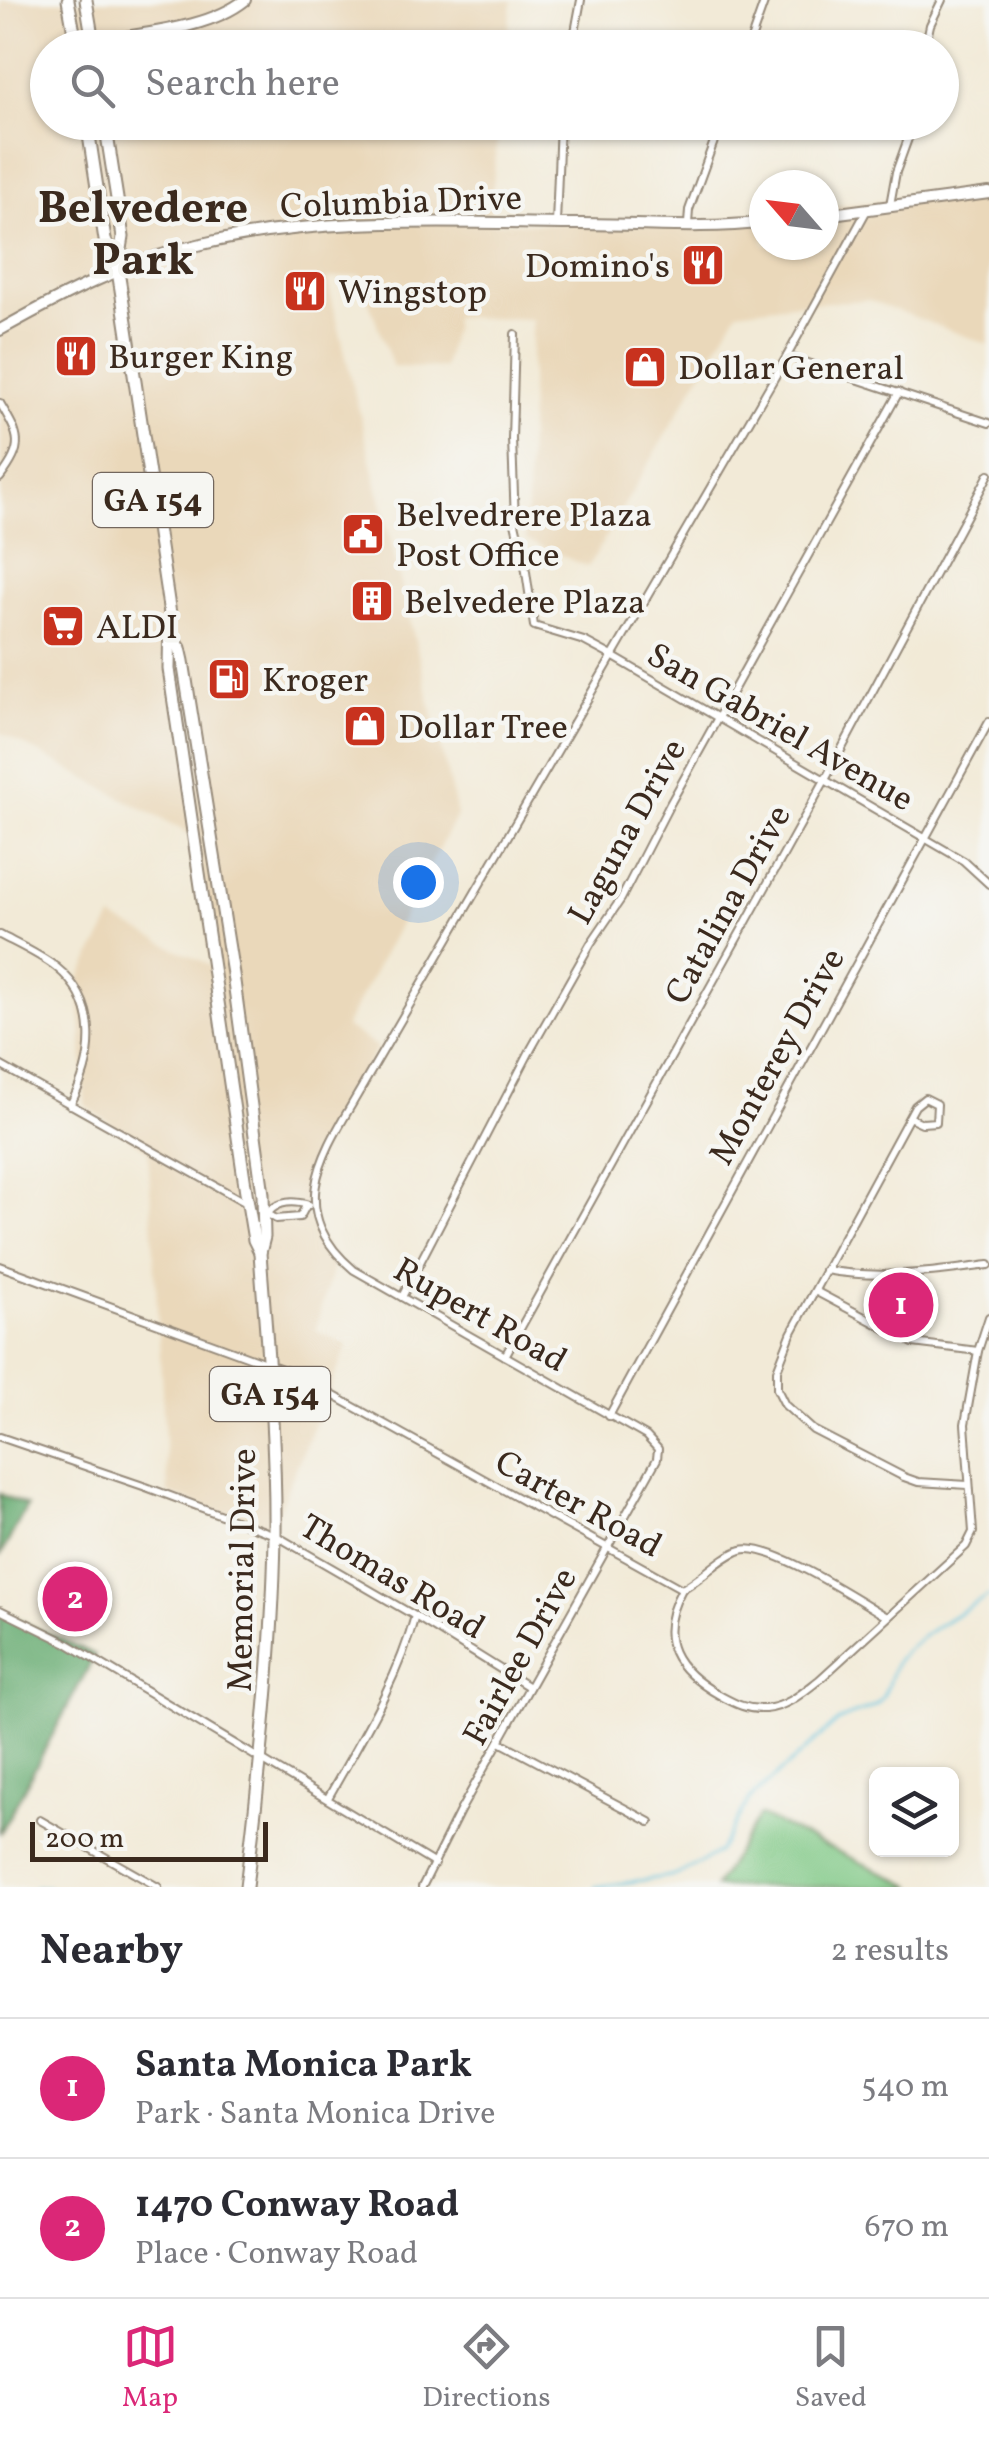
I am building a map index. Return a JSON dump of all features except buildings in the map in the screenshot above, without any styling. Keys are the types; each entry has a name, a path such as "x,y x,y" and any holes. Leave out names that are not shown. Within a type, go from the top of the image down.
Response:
{"main road":[{"path":"68,0 74,30"},
{"path":"86,0 91,30"},
{"path":"161,30 225,13 245,0"},
{"name":"Memorial Drive","path":"91,140 105,240 118,271 172,637 169,669 248,1204 260,1253"},
{"name":"Memorial Drive","path":"109,140 122,237 118,271"},
{"path":"839,213 988,192"},
{"name":"Columbia Drive","path":"0,330 118,271 201,244 303,226 749,222"},
{"name":"Memorial Drive","path":"172,637 180,648 205,786 265,1212 260,1253 269,1362 275,1536 262,1759 246,1887"}],"street":[{"path":"575,30 581,0"},
{"path":"754,30 765,0"},
{"path":"929,30 942,0"},
{"path":"556,224 559,140"},
{"path":"688,224 688,210 714,140"},
{"path":"890,205 908,140"},
{"path":"0,1065 276,1220 300,1218 311,1205 325,1151 868,209"},
{"name":"San Gabriel Avenue","path":"515,334 515,523 526,565 534,626 584,641 612,656 964,861 989,884"},
{"path":"786,356 989,423"},
{"name":"Laguna Drive","path":"402,1297 531,1049 591,943 622,899 899,392"},
{"path":"0,403 16,430 18,444 14,459 0,478"},
{"name":"Catalina Drive","path":"505,1356 825,780 989,474"},
{"name":"Monterey Drive","path":"609,1416 989,722"},
{"path":"0,935 56,967 79,995 89,1018 88,1061 70,1105"},
{"path":"909,1116 922,1123 936,1122 938,1104 925,1098 918,1101 909,1116 791,1334 778,1370 776,1389 785,1405 813,1430 904,1477 918,1482 968,1485"},
{"path":"265,1212 277,1204 311,1205"},
{"name":"Rupert Road","path":"311,1205 320,1232 333,1252 354,1270 646,1436 658,1449"},
{"path":"824,1270 896,1276 989,1265"},
{"name":"Carter Road","path":"0,1266 269,1362 682,1589 670,1633 678,1663 703,1686 747,1709 767,1709 796,1698 966,1546 973,1532 965,1424 978,1351 989,1317"},
{"path":"815,1291 913,1343 978,1351"},
{"name":"Thomas Road","path":"0,1437 275,1536 416,1616 529,1687"},
{"name":"Fairlee Drive","path":"422,1887 460,1811 657,1459 658,1449"},
{"path":"682,1589 740,1550 754,1549 808,1572 887,1617"},
{"path":"0,1610 65,1642 435,1864"},
{"path":"328,1798 405,1655 416,1616"},
{"path":"500,1742 650,1822"},
{"path":"40,1820 158,1887"}],"shaded area":[{"path":"0,0 512,0 509,30 30,30 30,140 497,140 489,223 682,225 749,217 749,260 839,260 839,205 989,190 989,345 869,300 738,311 588,567 526,540 532,319 455,317 444,368 393,367 359,275 327,279 457,814 345,1027 378,1047 314,1160 305,1212 335,1260 315,1330 348,1345 270,1530 168,1493 148,1151 85,1105 79,980 112,918 211,966 197,838 0,732"}],"green space":[{"path":"0,1494 27,1506 0,1557"},
{"path":"0,1612 95,1655 0,1834"},
{"path":"759,1815 914,1887 715,1887"}],"waterway":[{"path":"595,1887 677,1875 718,1853 749,1800 837,1722 879,1702 898,1659 917,1641 989,1595"},
{"path":"35,1887 48,1887"}],"place":[{"name":"Domino's","path":"703,265"},
{"name":"Wingstop","path":"305,291"},
{"name":"Burger King","path":"76,356"},
{"name":"Dollar General","path":"645,367"},
{"name":"Belvedrere Plaza Post Office","path":"363,534"},
{"name":"Belvedere Plaza","path":"372,601"},
{"name":"ALDI","path":"63,626"},
{"name":"Kroger","path":"229,679"},
{"name":"Dollar Tree","path":"365,726"},
{"name":"Santa Monica Park","path":"901,1305"},
{"name":"1470 Conway Road","path":"75,1599"}],"district":[{"name":"Belvedere Park","path":"143,232"}]}
